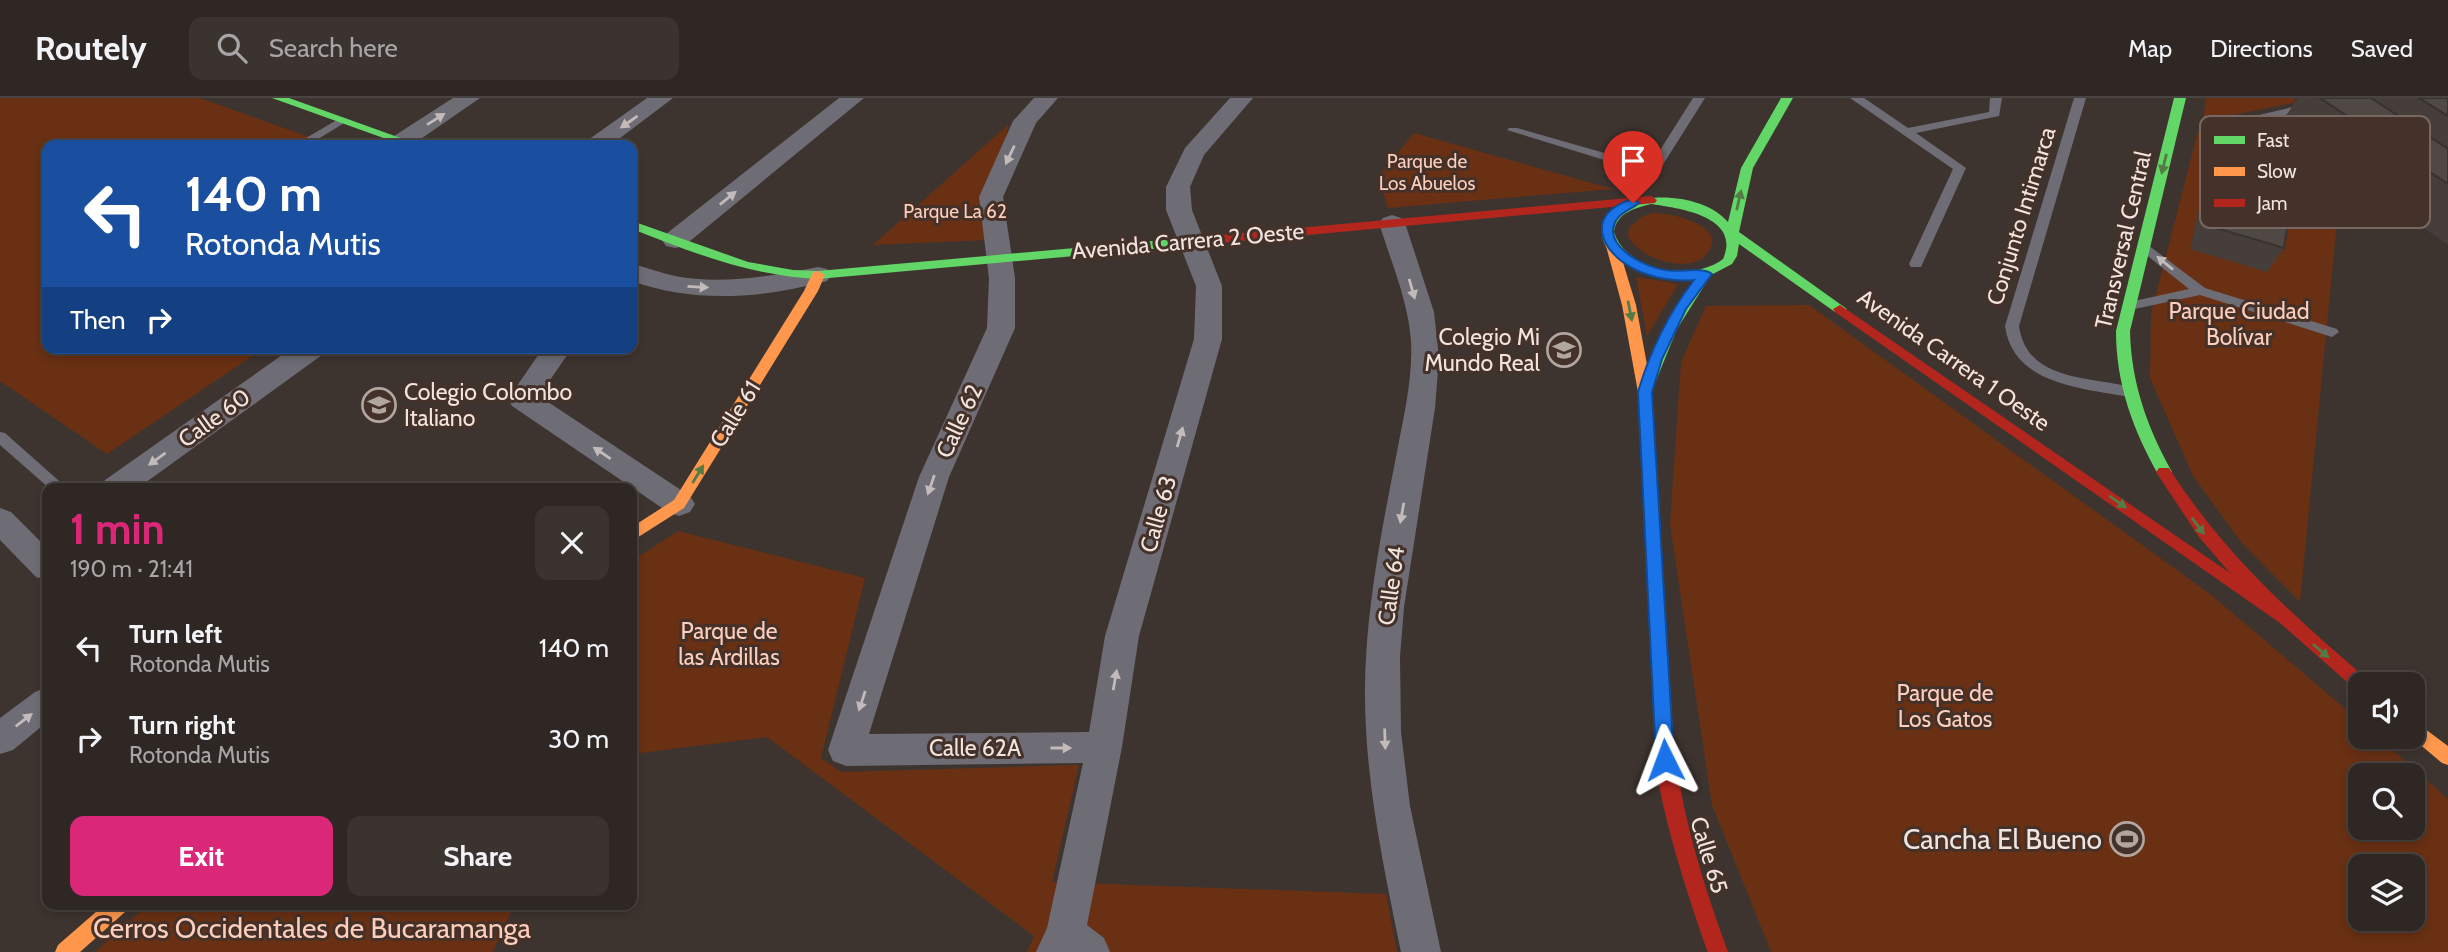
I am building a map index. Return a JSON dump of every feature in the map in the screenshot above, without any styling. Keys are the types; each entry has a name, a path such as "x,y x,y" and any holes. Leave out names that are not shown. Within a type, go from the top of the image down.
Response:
{"main road":[{"path":"278,98 399,140"},
{"path":"1732,233 1747,168 1787,98"},
{"name":"Transversal Central","path":"2180,98 2122,347 2130,392 2149,448 2199,529 2236,572 2281,617 2348,673"},
{"path":"1726,183 1747,168"},
{"path":"1702,192 1672,200 1633,203 1618,210 1609,220 1609,239 1624,258 1652,271 1685,276 1705,274 1722,268 1747,270"},
{"name":"Avenida Carrera 2 Oeste","path":"637,227 769,273 818,275 1651,200"},
{"path":"1672,200 1708,212 1722,221 1732,233 1736,246 1732,258 1722,268"},
{"name":"Avenida Carrera 2 Oeste","path":"1559,208 1587,220 1609,239"},
{"name":"Avenida Carrera 1 Oeste","path":"1732,233 2281,617"},
{"name":"Calle 65","path":"1609,239 1629,305 1645,392 1665,760 1671,808 1685,862 1718,952"},
{"name":"Calle 65","path":"1645,392 1655,359 1680,307 1705,274"},
{"name":"Avenida Carrera 1 Oeste","path":"1764,274 1819,293"},
{"name":"Calle 61","path":"637,532 679,504 818,275"},
{"path":"2139,467 2146,462 2149,448"},
{"name":"Avenida Carrera 1 Oeste","path":"2062,463 2087,472 2112,475"},
{"path":"2425,738 2448,757"},
{"path":"65,952 112,910"}],"street":[{"path":"412,140 469,98"},
{"path":"603,140 662,98"},
{"path":"675,240 853,98"},
{"name":"Calle 62","path":"846,750 934,477 1001,328 1002,278 992,197 1026,121 1047,98"},
{"name":"Calle 63","path":"1071,945 1122,636 1208,339 1209,286 1179,210 1178,187 1203,140 1242,98"},
{"name":"Calle 64","path":"1392,223 1423,325 1424,354 1420,410 1387,601 1383,661 1385,747 1394,825 1421,952"},
{"name":"Avenida Carrera 2 Oeste","path":"637,274 685,286 728,288 773,285 818,275"},
{"name":"Calle 60","path":"123,483 304,354"},
{"path":"554,354 522,399 679,504"},
{"path":"2,527 41,552"},
{"path":"0,739 42,706"},
{"name":"Calle 62A","path":"846,750 1104,747"}],"lane":[{"path":"1513,130 1653,171 1699,98"},
{"path":"1856,98 1960,168 1916,264"},
{"path":"1906,132 1995,114 1996,98"},
{"name":"Conjunto Intimarca","path":"2080,98 2012,326 2015,345 2029,363 2049,374 2130,392"},
{"path":"2269,116 2322,104"},
{"path":"308,140 342,120"},
{"path":"2144,246 2200,291 2332,331"},
{"path":"2130,306 2200,291"},
{"path":"0,437 53,483"}],"green space":[{"path":"0,98 200,98 317,140 42,140 42,354 255,354 107,454 0,381"},
{"path":"2206,98 2293,98 2298,102 2228,116 2204,116"},
{"name":"Parque La 62","path":"1009,124 988,240 873,245"},
{"name":"Parque Ciudad Bolívar","path":"2198,131 2200,228 2336,228 2300,602 2241,542 2193,476 2150,378 2151,314"},
{"name":"Parque de Los Abuelos","path":"1414,133 1613,189 1388,208 1378,177"},
{"path":"1654,213 1682,218 1703,227 1710,234 1712,242 1709,251 1701,259 1679,264 1654,258 1643,252 1628,236 1629,228 1643,216"},
{"path":"1636,277 1678,284 1647,336"},
{"name":"Parque de Los Gatos","path":"1809,305 2210,594 2348,711 2348,749 2392,749 2407,763 2348,763 2348,840 2425,840 2425,779 2448,799 2448,952 1771,952 1712,805 1670,524 1681,362 1706,306"},
{"name":"Parque de las Ardillas","path":"678,531 865,578 821,758 841,772 1079,765 1052,882 1386,894 1397,952 1027,952 1034,936 767,737 637,753 637,558"},
{"name":"Cerros Occidentales de Bucaramanga","path":"141,910 512,910 493,952 95,952"}],"building":[{"path":"2320,98 2371,98 2398,116 2347,116"},
{"path":"2419,98 2448,98 2448,116"},
{"path":"2430,137 2448,149 2448,184 2430,172"},
{"path":"2216,228 2287,228 2284,248"}],"traffic: fast":[{"path":"278,98 400,140"},
{"path":"1787,98 1747,168 1732,233 1840,309"},
{"path":"2164,472 2147,439 2129,387 2123,331 2180,98"},
{"path":"1651,200 1699,209 1720,220 1728,229 1733,243 1727,262 1713,271 1681,275 1646,269 1630,262 1610,241 1608,224 1618,212 1651,200"},
{"path":"637,227 723,259 769,270 818,275 1220,239"},
{"path":"1646,390 1670,329 1705,274"}],"traffic: slow":[{"path":"1612,246 1629,305 1645,392 1664,735"},
{"path":"637,532 679,504 811,291 818,275"},
{"path":"2425,738 2448,757"},
{"path":"65,952 112,910"}],"traffic: jam":[{"path":"1220,239 1651,200"},
{"path":"1840,309 2281,617"},
{"path":"2164,472 2183,503 2228,560 2279,612 2348,673"},
{"path":"1664,735 1676,818 1699,899 1718,952"}],"place":[{"name":"Colegio Mi Mundo Real","path":"1564,350"},
{"name":"Colegio Colombo Italiano","path":"379,405"},
{"name":"Cancha El Bueno","path":"2127,839"}],"route":[{"path":"1633,203 1618,210 1609,220 1607,233 1612,246 1624,258 1642,268 1662,274 1705,274 1680,307 1655,359 1645,392 1665,760"}]}
